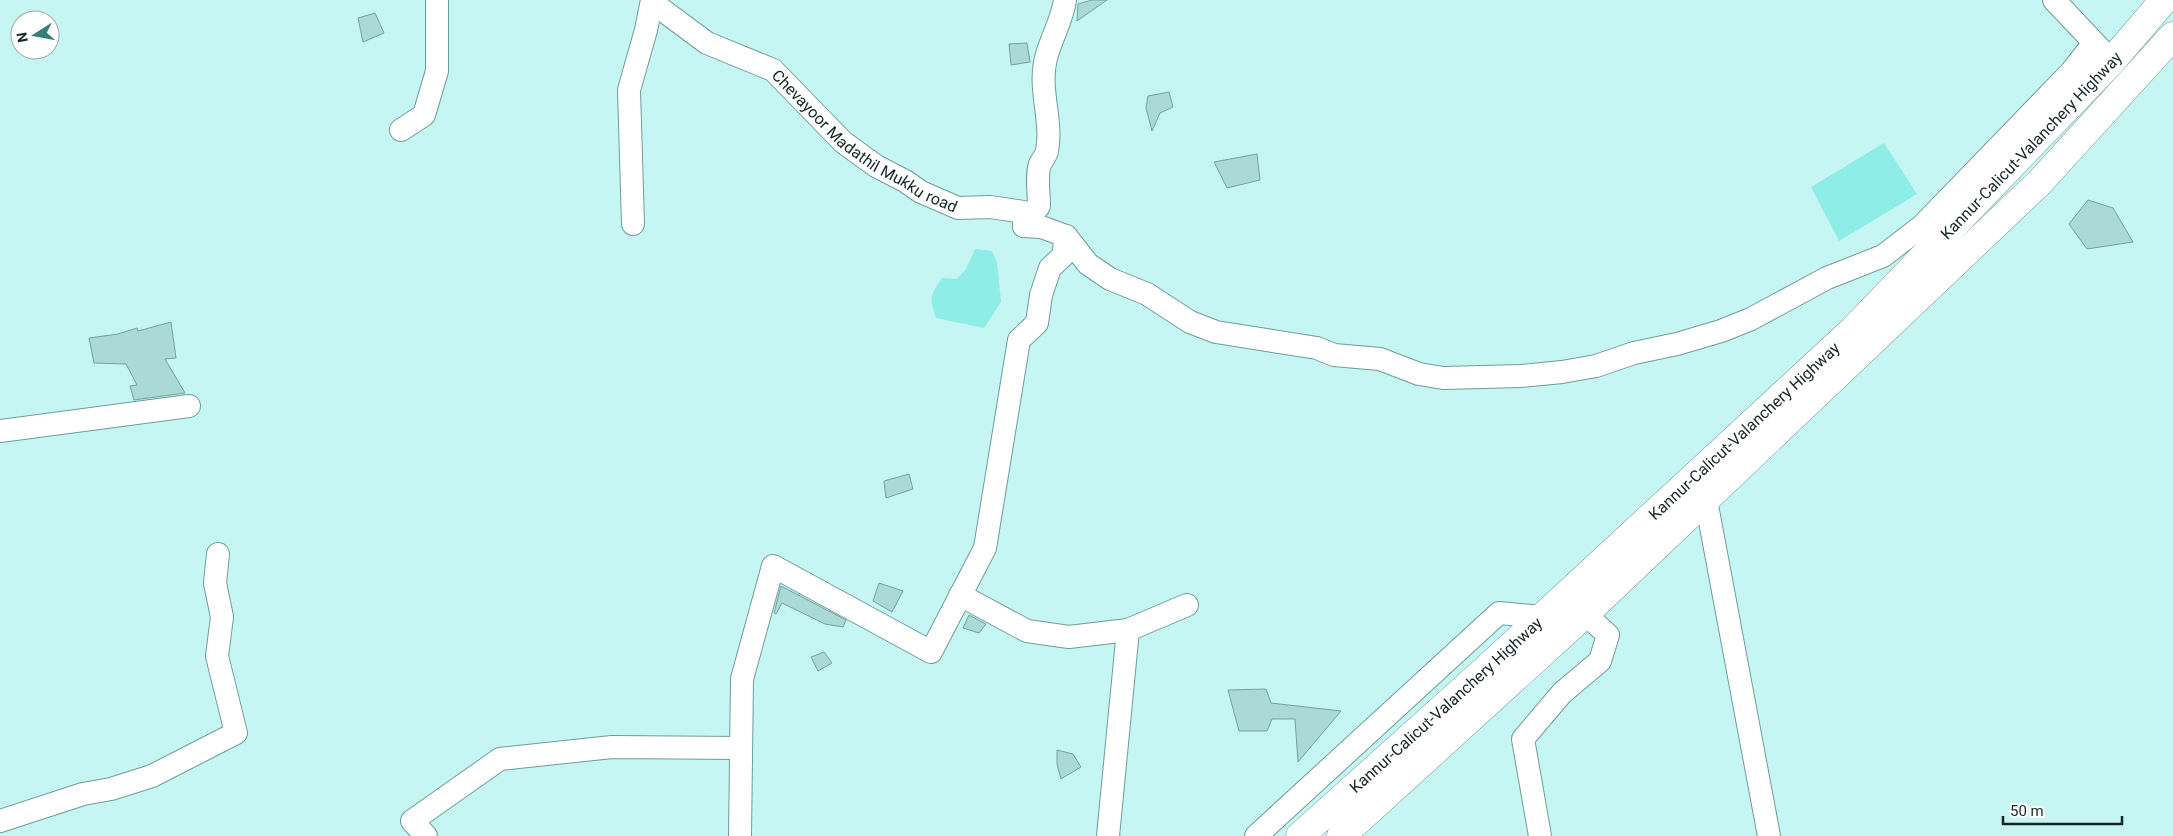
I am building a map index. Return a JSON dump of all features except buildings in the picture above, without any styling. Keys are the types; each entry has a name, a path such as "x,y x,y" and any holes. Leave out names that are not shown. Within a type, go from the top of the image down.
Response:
{"highway":[{"name":"Kannur-Calicut-Valanchery Highway","path":"1300,836 1543,617 1853,330 2103,52 2164,0"},
{"name":"Kannur-Calicut-Valanchery Highway","path":"1341,836 1586,614 2039,183 2173,36"}],"street":[{"path":"401,130 424,115 437,71 437,0"},
{"path":"1024,226 1039,206 1037,185 1040,178 1039,166 1047,152 1044,105 1046,59 1063,15 1065,0"},
{"path":"1024,226 1041,227 1066,236 1088,264 1110,279 1147,294 1190,322 1216,332 1317,348 1341,356 1380,359 1419,374 1443,378 1521,376 1596,366 1634,353 1677,344 1720,331 1751,319 1827,278 1884,256 1922,226 2071,72 2103,52 2054,0"},
{"path":"634,224 629,90 653,2"},
{"name":"Chevayoor Madathil Mukku road","path":"653,2 707,43 773,70 843,142 876,166 921,192 958,208 990,207 1024,212 1024,226"},
{"path":"740,836 742,679 773,566 931,652 984,548 1019,340 1037,323 1041,295 1050,268 1063,256 1066,236"},
{"path":"0,431 189,406"},
{"path":"1706,500 1768,836"},
{"path":"0,820 83,794 111,789 152,776 236,733 217,656 222,617 216,583 218,554"},
{"path":"960,595 1027,631 1069,637 1128,630 1187,604"},
{"path":"1256,836 1499,613 1543,617"},
{"path":"1540,836 1523,739 1562,693 1600,661 1608,635 1586,614"},
{"path":"1108,836 1128,630"},
{"path":"426,836 412,821 500,759 612,747 741,748"}],"shaded area":[{"path":"1884,143 1917,194 1839,241 1811,187"},
{"path":"975,249 992,251 997,262 1001,302 984,328 936,318 932,306 933,293 942,278 957,279 966,269"}]}
